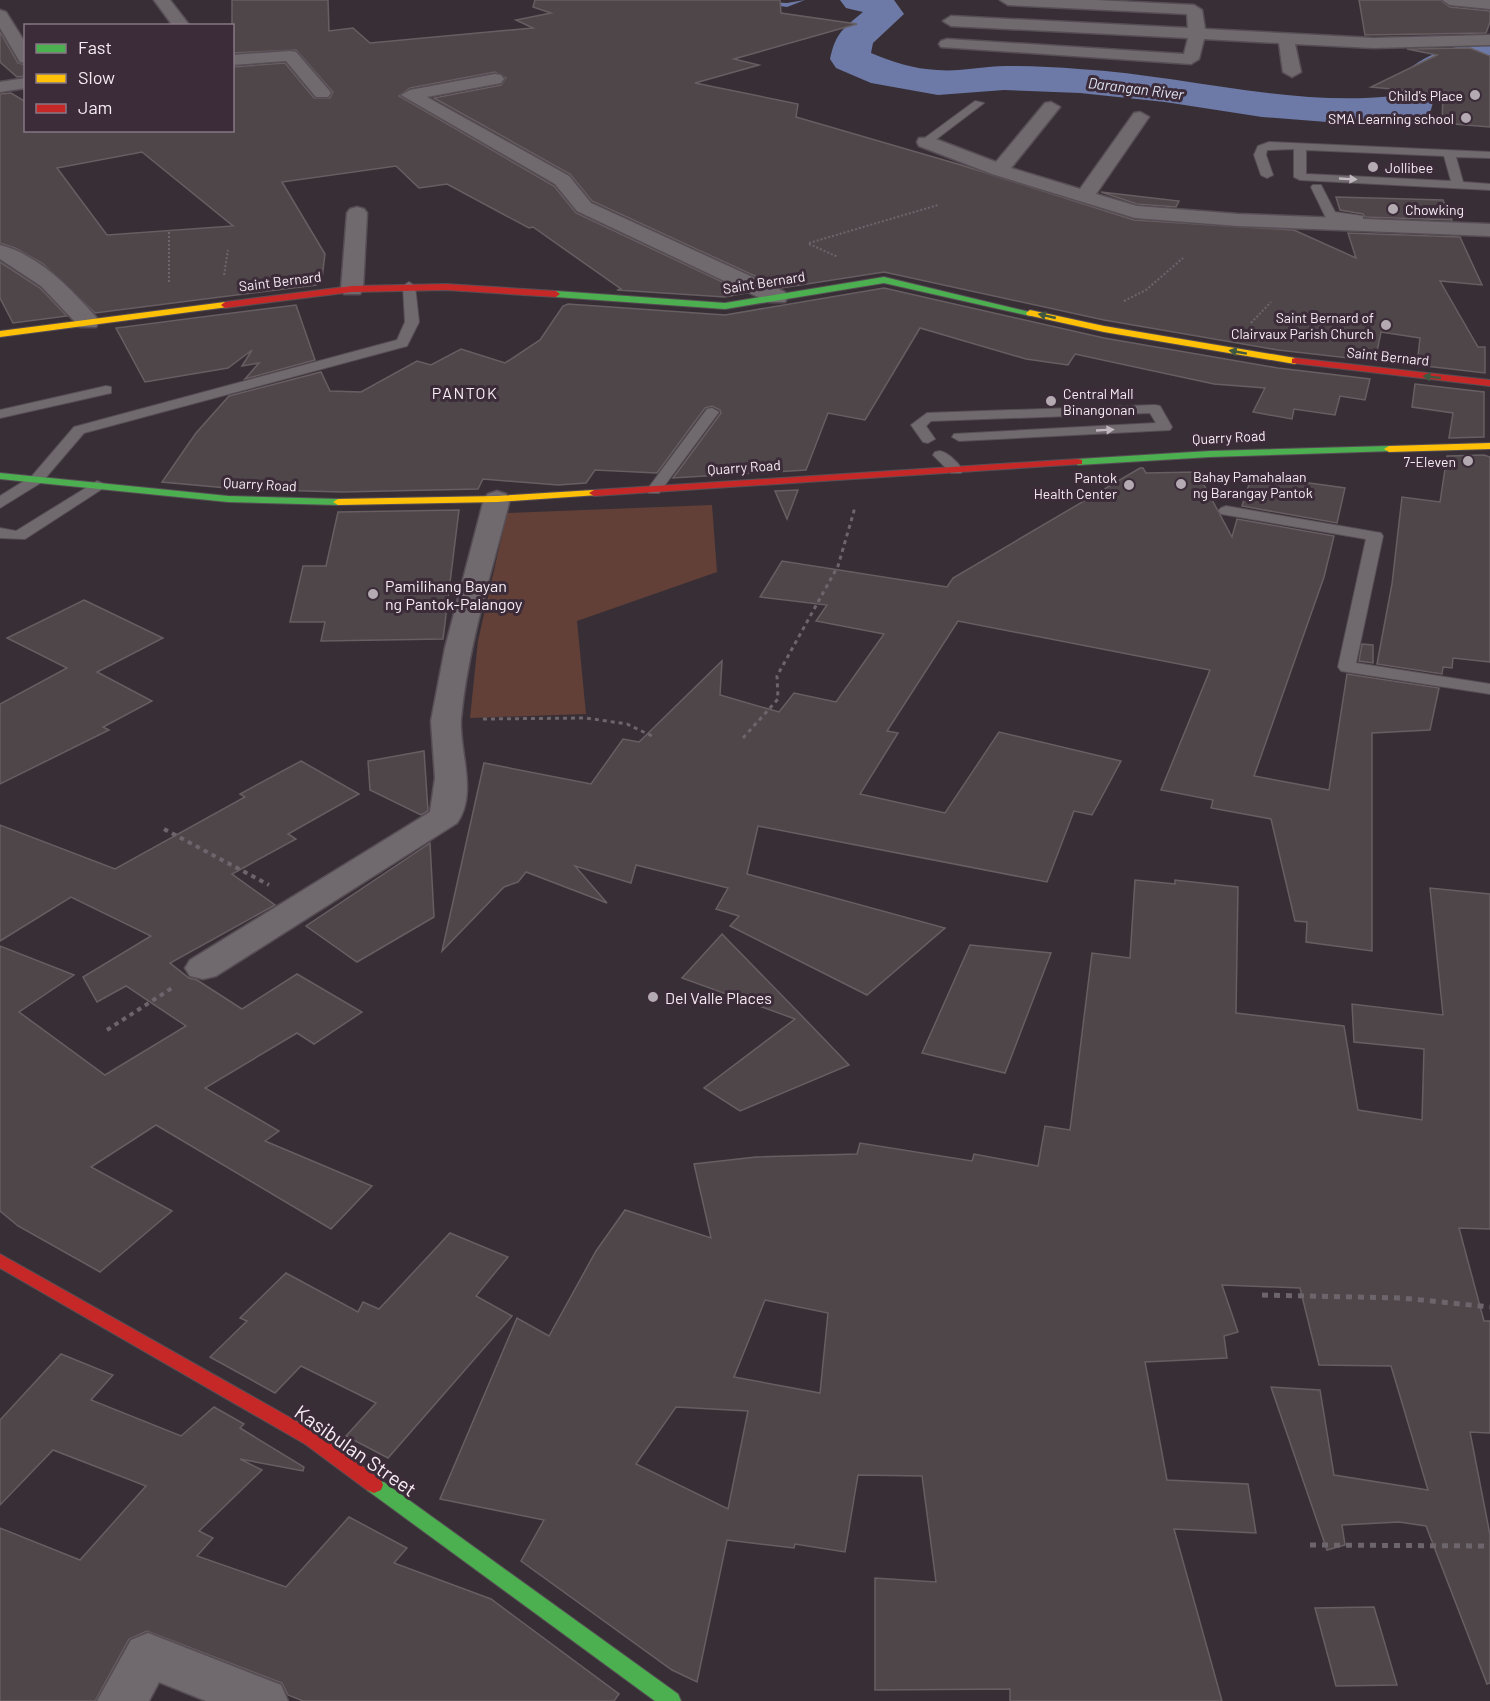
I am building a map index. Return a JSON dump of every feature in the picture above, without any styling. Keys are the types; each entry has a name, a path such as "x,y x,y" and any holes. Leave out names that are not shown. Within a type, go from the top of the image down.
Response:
{"street":[{"path":"162,0 180,24"},
{"path":"953,2 945,52 1191,59 1197,33 1194,10 1008,0"},
{"path":"1450,0 1490,4"},
{"path":"0,15 24,55"},
{"path":"951,21 1373,43 1490,40"},
{"path":"1286,38 1292,72"},
{"path":"234,60 283,54 292,58 322,93"},
{"path":"495,79 410,95 562,180 584,207 777,297"},
{"path":"0,87 24,83"},
{"path":"999,170 1051,107"},
{"path":"1084,197 1140,117"},
{"path":"926,142 999,170 1135,212 1238,220 1490,230"},
{"path":"352,289 357,213"},
{"path":"0,251 33,269 65,296 88,322"},
{"name":"Saint Bernard","path":"0,334 352,289 409,286 725,306 884,280 1081,323 1278,359 1490,382"},
{"name":"Quarry Road","path":"0,476 228,499 299,503 497,499 1252,452 1490,446"},
{"path":"203,968 446,816 451,778 446,721 459,648 497,499"},
{"name":"Kasibulan Street","path":"0,1260 86,1307 312,1439 671,1701"},
{"path":"122,1701 148,1655 263,1701"}],"lane":[{"path":"926,142 979,103"},
{"path":"1300,145 1300,177 1490,187"},
{"path":"1267,175 1260,155 1264,146 1300,145 1490,155"},
{"path":"1449,153 1458,185"},
{"path":"1317,188 1330,216 1335,218 1490,224"},
{"path":"0,503 37,479 79,430 402,342 411,322 409,286"},
{"path":"0,414 106,390"},
{"path":"928,439 918,425 927,417 1155,409 1165,427 959,437"},
{"path":"654,490 712,412"},
{"path":"1038,414 1047,432"},
{"path":"940,455 956,470"},
{"path":"0,532 20,536 97,486"},
{"path":"1226,511 1375,536 1347,668 1490,689"}],"path":[{"path":"808,243 938,205"},
{"path":"169,232 169,291 176,311"},
{"path":"1081,323 1146,290 1183,258"},
{"path":"743,738 778,699 777,676 838,566 854,511 841,477"},
{"path":"446,721 586,718 627,724 654,737"},
{"path":"164,829 304,904"},
{"path":"107,1030 203,968"},
{"path":"1262,1295 1402,1298 1490,1307"},
{"path":"1310,1545 1490,1546"}],"shaded area":[{"path":"712,505 717,572 577,621 586,714 470,718 478,641 507,513"}],"building":[{"path":"232,0 328,0 329,31 353,28 370,43 533,28 516,20 551,13 533,7 535,0 780,0 781,13 857,24 734,59 759,65 695,83 798,104 796,117 961,165 1134,220 1294,230 1356,258 1348,233 1460,237 1482,285 1440,281 1478,347 1485,347 1485,373 1417,365 1420,338 1381,332 1375,361 1278,350 1104,320 884,272 781,288 592,201 570,174 434,98 501,85 506,78 495,72 410,88 399,96 554,186 576,213 746,293 725,297 617,290 621,289 533,227 529,228 447,184 419,188 396,166 282,182 325,254 322,278 315,279 316,285 95,313 42,263 15,248 0,243 0,94 11,93 24,101 24,132 234,132 234,67 285,63 314,98 330,98 333,92 296,50 234,53","holes":["142,152 233,226 107,235 57,168"]},
{"path":"1359,0 1440,0 1450,7 1490,11 1490,22 1486,33 1365,35"},
{"path":"0,32 18,63 24,64 24,76 17,77 0,62"},
{"path":"1470,48 1490,56 1490,127 1442,123 1443,94 1371,87 1437,55 1407,49"},
{"path":"1101,192 1179,201 1176,207 1137,204"},
{"name":"Chowking","path":"1336,197 1443,200 1452,220 1365,217 1363,214 1340,210"},
{"path":"0,262 40,288 67,316 13,323 0,298"},
{"path":"884,288 1104,338 1278,368 1370,379 1365,400 1340,396 1335,415 1294,409 1292,419 1253,412 1265,388 1214,384 1075,354 1068,365 1026,359 920,328 865,420 828,413 806,470 673,478 721,413 712,406 705,408 657,473 595,470 586,483 558,485 483,479 478,489 342,492 238,489 162,482 196,433 229,396 321,372 330,391 361,392 417,361 431,365 461,349 505,363 540,340 563,306 568,304 725,315"},
{"path":"296,305 315,360 245,379 259,363 242,366 252,350 228,368 145,382 116,328"},
{"path":"1415,384 1484,392 1484,437 1449,438 1453,413 1412,407"},
{"path":"1484,455 1490,457 1490,662 1453,658 1452,668 1443,667 1442,674 1377,664 1392,584 1402,497 1440,502 1447,456"},
{"path":"1143,468 1146,473 1197,472 1232,537 1237,519 1334,536 1324,577 1254,776 1329,790 1347,674 1439,688 1430,730 1372,733 1372,951 1306,942 1307,922 1295,921 1271,819 1211,808 1213,800 1161,790 1210,670 958,621 887,731 898,733 860,794 945,813 999,732 1121,761 1092,815 1074,811 1047,882 758,826 747,874 945,928 867,995 730,926 739,916 716,909 728,888 636,865 631,883 575,866 607,903 526,872 518,882 504,887 442,951 484,763 591,784 623,739 639,742 722,661 720,695 779,712 794,693 836,702 884,634 816,621 827,605 760,597 782,561 947,587 953,578"},
{"path":"1252,475 1345,488 1337,523 1242,506"},
{"path":"798,490 787,519 775,491"},
{"name":"Pamilihang Bayan ng Pantok-Palangoy","path":"459,510 443,639 321,641 325,622 290,622 303,566 326,566 338,512"},
{"path":"84,600 163,638 97,672 152,701 103,727 109,730 0,784 0,704 67,668 7,638"},
{"path":"1362,644 1373,645 1373,663 1359,661"},
{"path":"424,751 428,811 421,815 370,790 368,761"},
{"path":"301,761 359,794 288,834 296,839 232,874 275,905 170,963 189,978 197,980 242,1009 297,974 362,1012 314,1044 297,1033 205,1088 279,1131 265,1141 372,1186 331,1229 156,1125 91,1167 172,1211 100,1272 18,1226 0,1211 0,946 74,975 19,1012 105,1075 186,1026 126,986 97,1002 83,977 151,936 71,897 0,941 0,825 115,869 245,797 240,794"},
{"path":"430,843 434,917 357,962 306,926"},
{"path":"1135,880 1175,884 1175,880 1238,887 1236,1013 1344,1026 1358,1110 1422,1120 1424,1049 1354,1042 1352,1004 1443,1015 1430,888 1490,894 1490,1229 1459,1228 1484,1321 1490,1321 1490,1433 1470,1432 1490,1535 1490,1683 1487,1684 1426,1526 1399,1522 1342,1525 1345,1545 1327,1550 1271,1387 1320,1390 1334,1475 1428,1490 1391,1366 1319,1365 1300,1288 1222,1285 1238,1332 1224,1336 1227,1358 1145,1362 1167,1480 1248,1484 1256,1533 1174,1529 1222,1701 1010,1701 1010,1689 875,1690 875,1578 936,1582 922,1476 858,1475 845,1552 795,1544 794,1548 727,1540 697,1682 672,1670 521,1561 544,1520 440,1499 517,1318 549,1336 596,1251 625,1210 711,1238 694,1164 756,1157 857,1154 860,1143 972,1161 974,1154 1038,1166 1045,1126 1070,1130 1092,953 1130,958","holes":["765,1300 828,1313 820,1393 734,1377","676,1407 748,1411 728,1509 636,1464"]},
{"path":"722,934 849,1065 740,1111 704,1088 795,1019 682,978"},
{"path":"970,945 1051,953 1005,1073 922,1053"},
{"path":"450,1233 508,1257 476,1296 512,1316 388,1458 346,1436 376,1403 301,1366 275,1393 210,1357 247,1321 240,1318 286,1273 358,1312 363,1302 379,1309"},
{"path":"61,1354 113,1375 91,1400 181,1436 214,1407 244,1424 240,1428 304,1467 303,1471 240,1459 262,1470 199,1531 213,1538 197,1556 286,1587 349,1517 407,1548 394,1563 491,1599 619,1694 614,1701 303,1701 288,1695 282,1683 147,1631 129,1639 95,1701 0,1701 0,1528 80,1560 146,1486 53,1450 0,1505 0,1420"},
{"path":"1374,1607 1397,1685 1336,1686 1315,1608"}],"waterway":[{"path":"741,0 787,5 802,0"},
{"name":"Darangan River","path":"859,0 877,4 885,14 854,39 850,59 886,74 938,83 1004,78 1080,81 1165,89 1262,104 1365,112 1413,107 1416,89 1430,74 1459,59 1490,53"}],"traffic: fast":[{"path":"556,294 725,306 884,280 1030,313"},
{"path":"1078,462 1210,454 1389,449"},
{"path":"0,476 228,499 338,502"},
{"path":"374,1485 671,1701"}],"traffic: slow":[{"path":"0,334 225,305"},
{"path":"1030,313 1104,329 1295,361"},
{"path":"1389,449 1490,446"},
{"path":"338,502 497,499 594,493"}],"traffic: jam":[{"path":"225,305 352,289 446,287 556,294"},
{"path":"1295,361 1490,383"},
{"path":"594,493 1078,462"},
{"path":"0,1260 312,1439 374,1485"}],"place":[{"name":"Child's Place","path":"1475,95"},
{"name":"SMA Learning school","path":"1466,118"},
{"name":"Jollibee","path":"1373,167"},
{"name":"Chowking","path":"1393,209"},
{"name":"Saint Bernard of Clairvaux Parish Church","path":"1386,325"},
{"name":"Central Mall Binangonan","path":"1051,401"},
{"name":"7-Eleven","path":"1468,461"},
{"name":"Bahay Pamahalaan ng Barangay Pantok","path":"1181,484"},
{"name":"Pantok Health Center","path":"1129,485"},
{"name":"Pamilihang Bayan ng Pantok-Palangoy","path":"373,594"},
{"name":"Del Valle Places","path":"653,997"}],"district":[{"name":"PANTOK","path":"465,392"}]}
